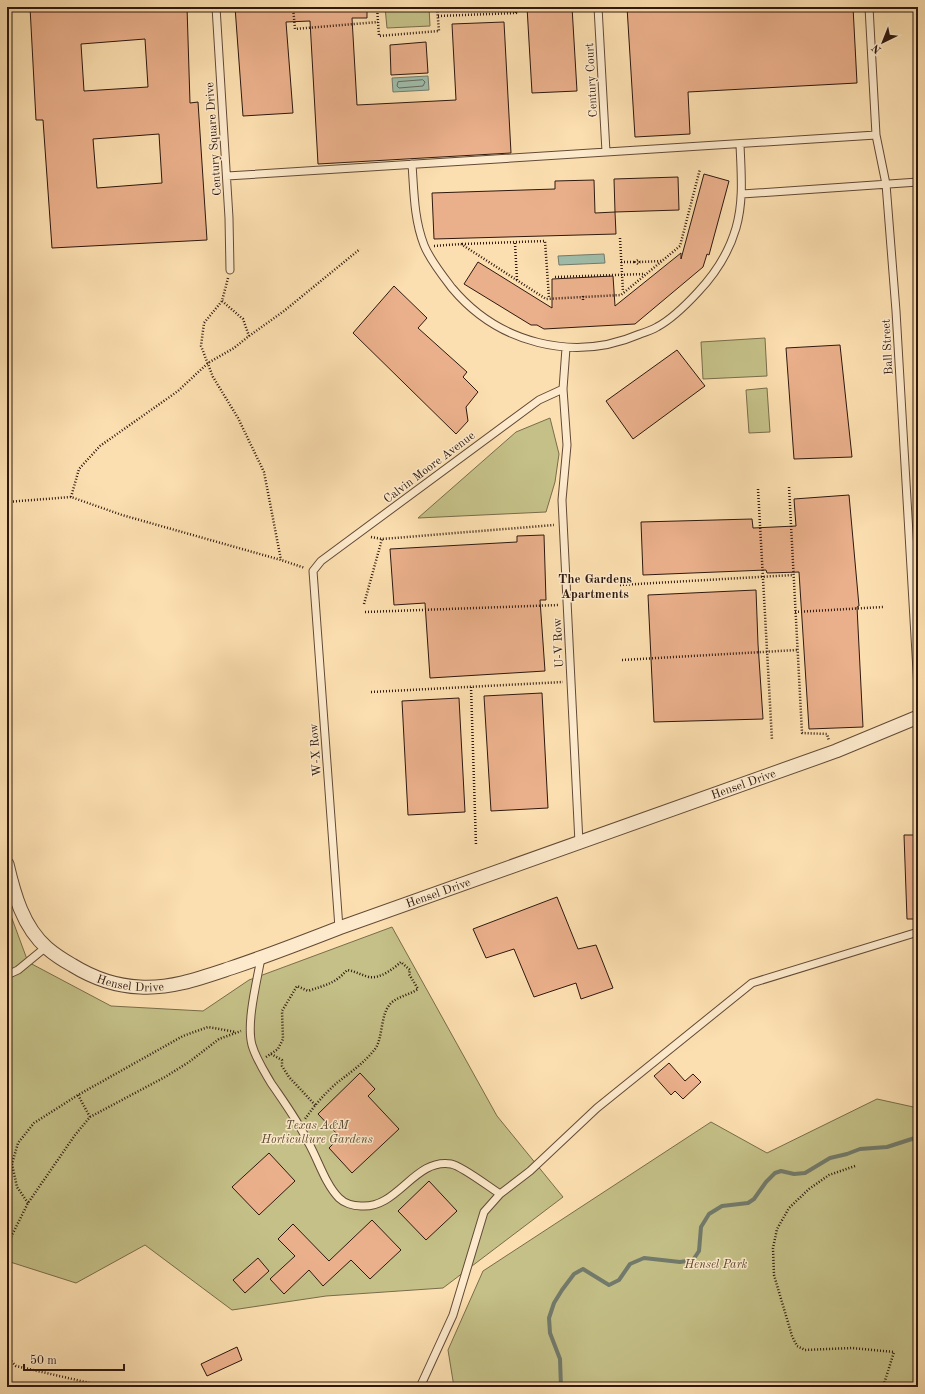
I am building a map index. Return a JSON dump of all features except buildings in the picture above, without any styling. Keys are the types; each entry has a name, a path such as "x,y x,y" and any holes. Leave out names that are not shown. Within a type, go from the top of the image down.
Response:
{"street":[{"name":"Hensel Drive","path":"7,864 13,890 19,906 30,927 46,947 80,970 99,979 115,984 139,987 160,987 204,977 261,958 339,928 833,752 918,717"}],"lane":[{"name":"Century Square Drive","path":"216,7 227,176 230,270"},
{"name":"Century Court","path":"598,7 606,152"},
{"name":"Ball Street","path":"869,7 876,135 886,184 896,311 918,688"},
{"path":"227,176 876,135"},
{"path":"412,164 418,228 424,246 440,273 460,297 479,315 502,330 533,342 566,348 597,346 626,340 657,327 686,306 709,281 723,259 736,228 742,194 740,144"},
{"path":"742,194 918,182"},
{"name":"U-V Row","path":"566,348 563,389 567,445 562,500 579,843"},
{"name":"Calvin Moore Avenue","path":"314,571 321,561 539,400 563,389"},
{"name":"W-X Row","path":"314,571 339,928"},
{"path":"420,1387 453,1315 484,1212 500,1194 530,1171 597,1108 752,983 918,932"},
{"path":"7,975 18,970 46,947"},
{"path":"261,958 249,1028 252,1045 259,1062 308,1141 332,1190 340,1199 350,1204 369,1207 381,1204 416,1175 434,1165 451,1164 471,1174 500,1194"}],"path":[{"path":"293,7 294,29 378,22"},
{"path":"377,7 380,36 439,31 437,7"},
{"path":"438,16 516,13 516,7"},
{"path":"461,244 546,299 621,294 680,246 700,169"},
{"path":"620,238 623,293"},
{"path":"424,246 545,242 549,298"},
{"path":"515,243 517,280"},
{"path":"71,498 80,469 100,446 178,392 208,363 234,348 284,311 360,248"},
{"path":"622,262 635,262 638,264 640,262 663,260"},
{"path":"230,270 222,300 204,323 202,346 213,377 238,418 264,472 281,560"},
{"path":"555,277 646,274"},
{"path":"583,296 584,302"},
{"path":"222,300 242,318 249,336"},
{"path":"789,487 802,733 827,734 833,752"},
{"path":"758,490 772,740"},
{"path":"7,502 71,498 122,515 281,560 314,571"},
{"path":"357,534 382,539 564,525"},
{"path":"364,604 382,539"},
{"path":"620,585 793,575"},
{"path":"365,612 568,605"},
{"path":"795,612 883,607"},
{"path":"622,660 798,650"},
{"path":"371,692 571,682"},
{"path":"471,687 476,845"},
{"path":"259,1062 278,1049 283,1039 282,1011 297,986 308,991 339,979 347,970 355,971 370,977 389,972 401,962 410,970 409,974 418,990 399,997 389,1005 382,1023 377,1048 336,1084 316,1106 300,1128"},
{"path":"28,1203 16,1187 12,1164 18,1143 34,1123 78,1095 183,1036 208,1027 237,1032"},
{"path":"7,1245 28,1203 90,1117 165,1077 189,1062 219,1039 249,1028"},
{"path":"270,1054 282,1060 282,1066 289,1077 316,1106"},
{"path":"78,1095 90,1117"},
{"path":"855,1166 829,1175 809,1189 789,1208 777,1229 773,1248 774,1275 792,1336 797,1346 805,1350 852,1348 894,1352 883,1387"},
{"path":"7,1357 16,1366 107,1387"}],"green space":[{"path":"385,7 429,7 430,26 387,28"},
{"path":"765,338 767,376 703,379 701,342"},
{"path":"767,388 770,432 749,433 746,390"},
{"path":"550,418 559,454 555,482 546,512 418,518 516,432"},
{"name":"Texas A&M Horticulture Gardens","path":"7,905 28,962 111,1006 203,1011 249,980 392,927 497,1116 563,1197 443,1288 326,1296 232,1310 145,1245 76,1283 7,1261"},
{"name":"Hensel Park","path":"877,1099 918,1108 918,1387 454,1387 448,1350 483,1271 711,1122 767,1153"}],"water":[{"path":"428,76 429,90 393,92 392,78"},
{"path":"604,254 605,263 559,265 558,256"}],"waterway":[{"path":"561,1387 560,1359 550,1333 549,1318 554,1303 574,1274 583,1269 609,1285 619,1280 630,1264 644,1258 680,1262 693,1260 699,1251 701,1227 709,1214 722,1206 748,1203 754,1199 766,1182 775,1173 781,1171 794,1174 805,1173 830,1158 860,1149 887,1147 918,1137"}],"district":[{"name":"The Gardens Apartments","path":"595,586"}]}
